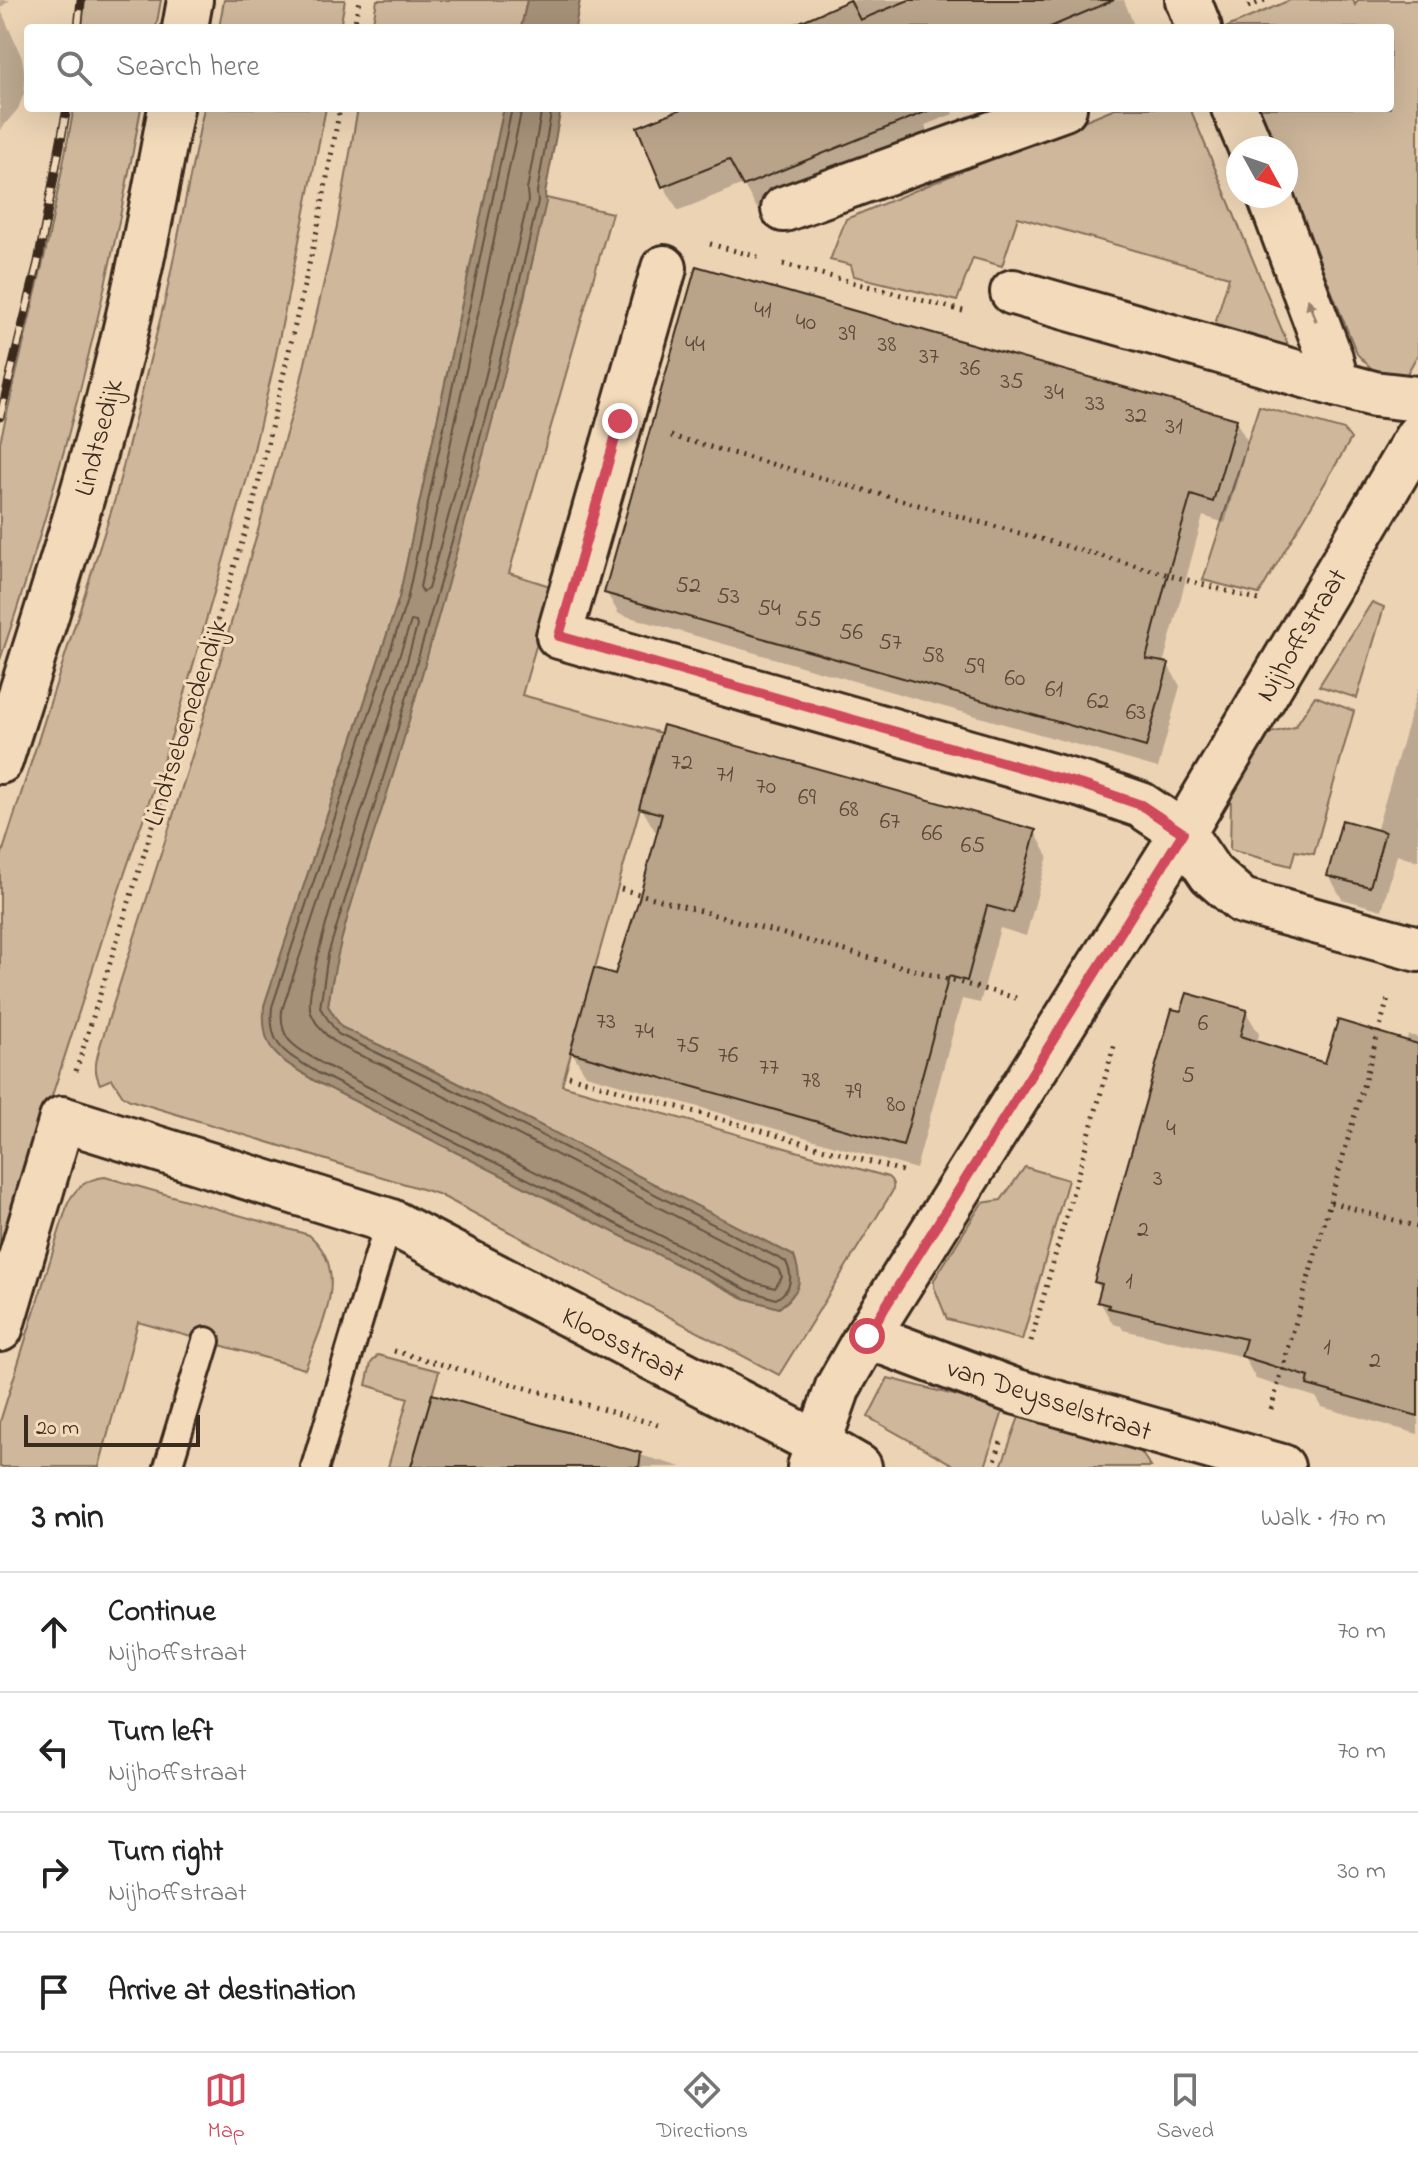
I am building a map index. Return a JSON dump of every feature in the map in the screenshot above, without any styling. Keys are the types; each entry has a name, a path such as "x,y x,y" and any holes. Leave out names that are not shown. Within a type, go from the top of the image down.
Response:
{"street":[{"path":"186,24 190,0"},
{"path":"1188,0 1197,24"},
{"name":"Lindtsedijk","path":"0,761 105,415 152,214 170,112"},
{"path":"784,209 1053,112"},
{"path":"1236,112 1246,136"},
{"path":"1274,208 1330,358 1336,384"},
{"path":"664,268 559,636 1086,786 1141,805 1183,833 1211,874 1242,901 1411,947"},
{"path":"1013,292 1336,384 1374,394 1418,399"},
{"name":"Nijhoffstraat","path":"814,1455 838,1387 867,1336 1183,833 1418,436"},
{"path":"0,1329 62,1119"},
{"name":"Kloosstraat","path":"62,1119 389,1221 814,1455 859,1467"},
{"name":"van Deysselstraat","path":"867,1336 1017,1392 1269,1464"}],"lane":[{"path":"315,1467 389,1221"},
{"path":"168,1467 206,1341"}],"path":[{"path":"355,24 359,0"},
{"name":"Lindtsebenedendijk","path":"62,1119 252,510 318,226 339,112"},
{"path":"620,421 1262,601 1254,615"},
{"path":"621,889 1021,999 1013,1012"},
{"path":"1269,1464 1330,1202 1411,947"},
{"path":"1017,1392 1115,1045"},
{"path":"569,1076 912,1174"},
{"path":"1330,1202 1418,1227"},
{"path":"353,1340 665,1426"}],"shaded area":[{"path":"85,0 161,0 157,24 82,24"},
{"path":"224,0 345,0 341,24 220,24"},
{"path":"377,0 527,0 522,24 373,24"},
{"path":"1290,0 1353,0 1355,5 1358,0 1418,0 1418,354 1404,379 1379,376 1357,354 1298,208 1298,136 1268,136 1259,112 1394,112 1394,24 1234,24"},
{"path":"73,112 140,112 81,387 43,525 0,660 0,442 48,241"},
{"path":"203,112 325,112 248,475 179,714 102,940 0,1258 0,860 115,499 166,296"},
{"path":"357,112 503,112 399,598 264,1006 313,1080 744,1298 779,1308 789,1300 794,1256 448,1078 341,1027 328,1006 335,956 522,308 546,198 612,213 509,573 553,587 522,695 661,733 562,1085 891,1180 892,1192 779,1375 438,1194 130,1100 123,1096 112,1079 100,1084 96,1074 100,1046 198,737 299,389 337,226"},
{"path":"1105,112 1192,112 1226,195 1226,208 1231,208 1289,347 1214,327 1229,277 1018,217 1002,266 973,258 957,301 854,276 851,265 830,260 846,219"},
{"path":"1259,406 1344,430 1351,439 1259,594 1203,580"},
{"path":"1372,602 1384,607 1357,698 1319,686"},
{"path":"1315,696 1354,711 1314,854 1295,851 1291,866 1230,850 1231,798 1270,733 1295,727"},
{"path":"1025,1167 1068,1180 1022,1340 947,1319 934,1280 982,1203 1001,1200"},
{"path":"105,1177 309,1235 322,1249 329,1265 331,1282 325,1317 305,1369 138,1322 99,1467 0,1467 0,1422 68,1203 83,1185"},
{"path":"378,1355 439,1371 411,1467 388,1467 408,1398 366,1385 371,1363"},
{"path":"888,1378 1004,1408 985,1467 957,1467 868,1417"},
{"path":"1020,1414 1139,1449 1151,1467 1001,1467"}],"water":[{"path":"527,0 580,0 576,24 522,24"},
{"path":"503,112 560,112 546,202 478,475 402,745 351,907 328,1006 341,1027 448,1078 794,1256 799,1273 798,1285 779,1308 744,1298 313,1080 281,1059 269,1044 265,1034 264,1006 399,598"}],"building":[{"path":"850,0 860,20 909,0 1114,0 1057,24 795,24"},
{"path":"674,112 926,112 743,186 729,160 662,187 637,127"},
{"path":"696,266 1237,419 1213,502 1191,495 1166,581 1146,659 1169,663 1146,747 604,593"},
{"path":"663,725 1036,830 1013,913 987,906 967,981 949,976 903,1146 570,1052 594,968 615,974 639,899 662,814 639,808"},
{"path":"1342,820 1385,832 1370,887 1327,876"},
{"path":"1187,993 1247,1010 1240,1036 1325,1063 1338,1020 1418,1044 1418,1416 1307,1385 1309,1377 1241,1356 1246,1339 1108,1308 1109,1305 1097,1302 1102,1284 1094,1282 1172,1009 1181,1011"},
{"path":"432,1394 641,1453 639,1467 411,1467"}],"railway":[{"path":"78,24 81,0"},
{"path":"0,417 38,262 66,112"}],"route":[{"path":"620,421 559,636 1086,786 1141,805 1183,833 867,1336"}]}
